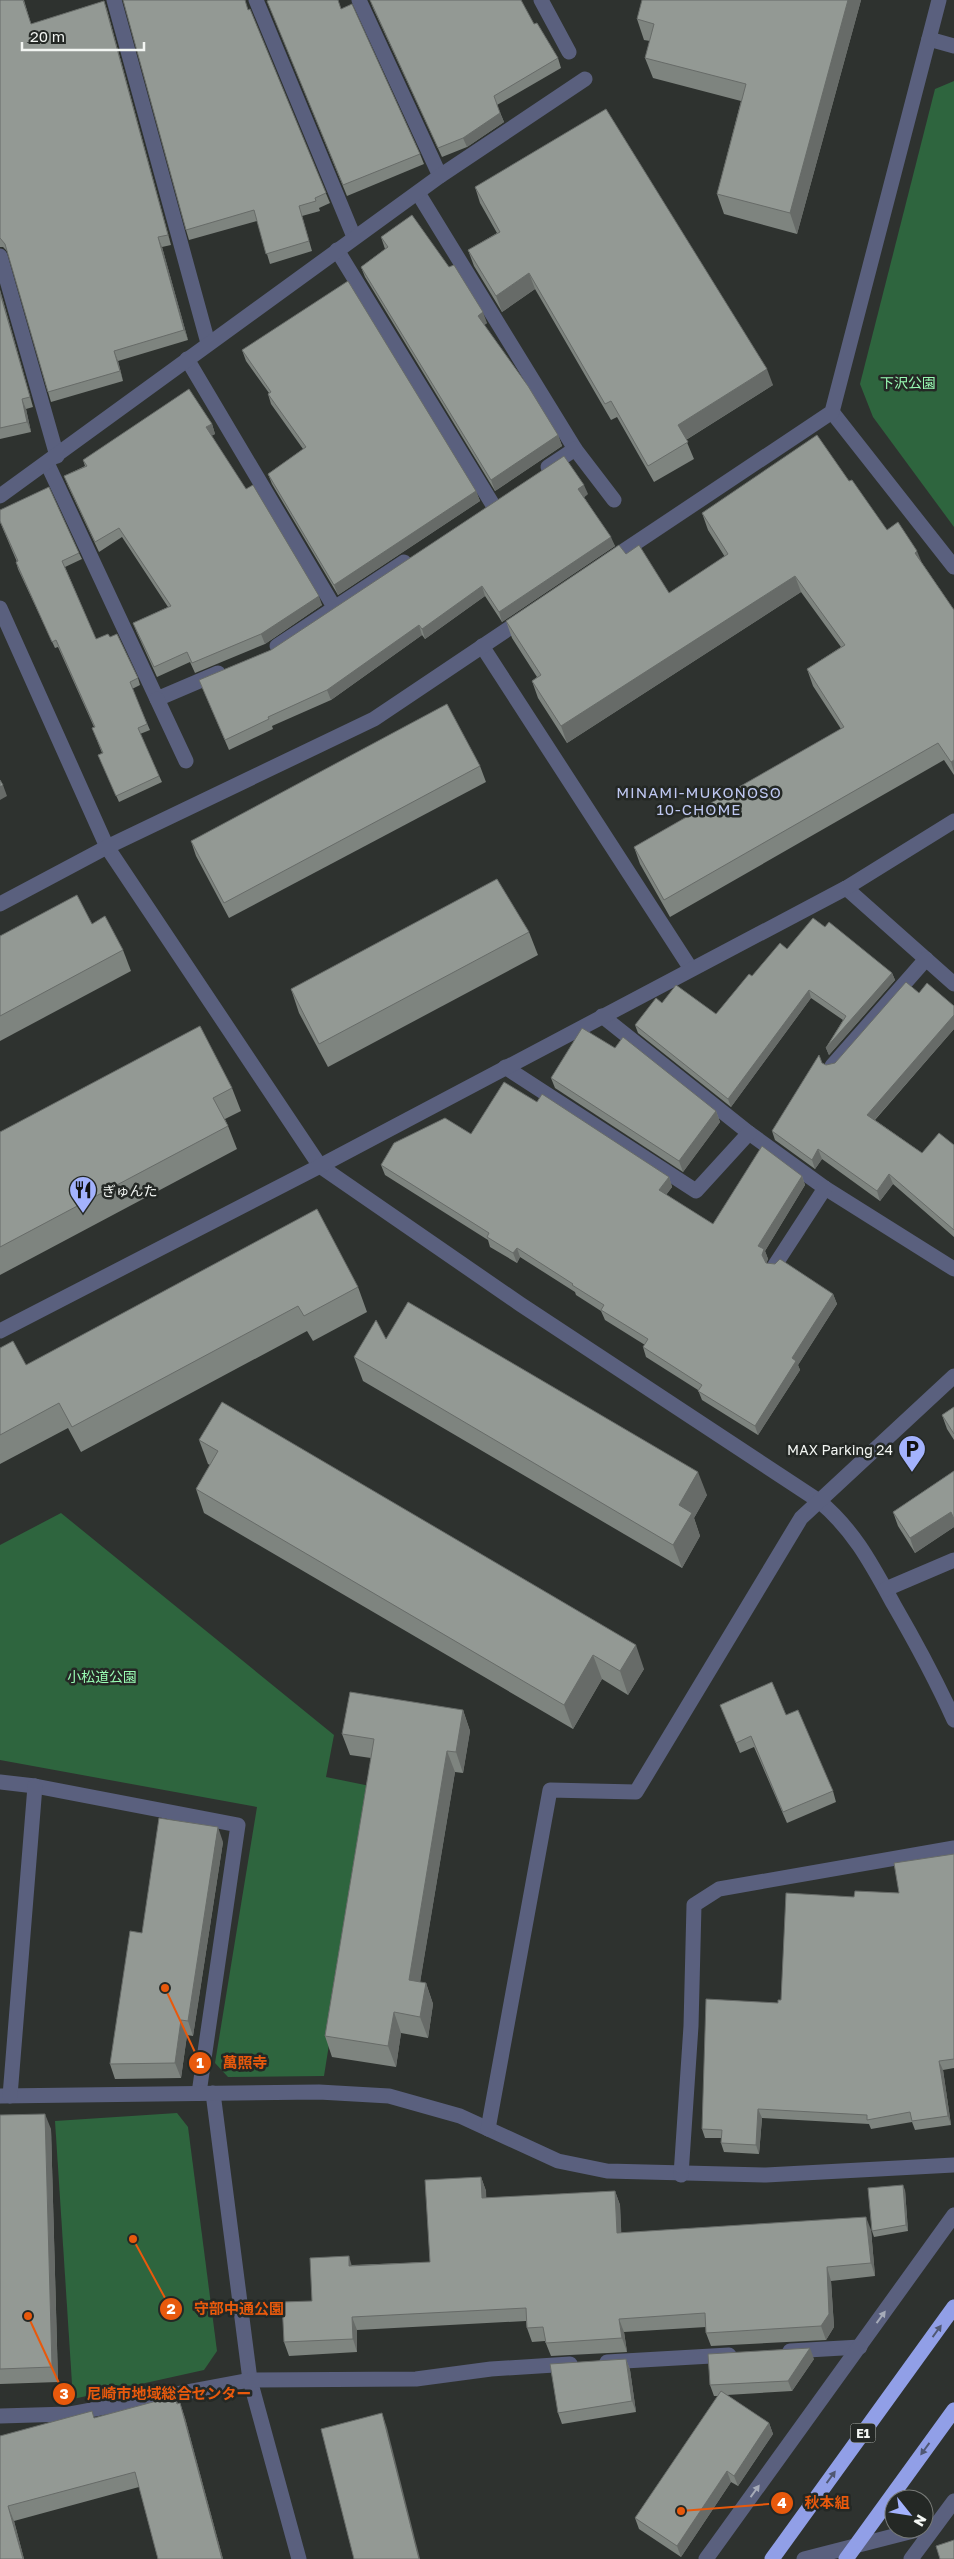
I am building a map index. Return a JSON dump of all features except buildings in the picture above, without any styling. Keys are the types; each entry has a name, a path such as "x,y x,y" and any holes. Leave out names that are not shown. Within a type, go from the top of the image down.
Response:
{"highway":[{"name":"E1","path":"772,2559 954,2307"},
{"path":"846,2559 954,2410"}],"street":[{"path":"114,0 208,343"},
{"path":"256,0 354,237"},
{"path":"359,0 440,176"},
{"path":"541,0 569,52"},
{"path":"596,570 832,412 939,0"},
{"path":"929,39 954,46"},
{"path":"0,496 52,460 354,237 440,176 585,79"},
{"path":"418,193 575,449 614,500"},
{"path":"337,250 493,505"},
{"path":"0,256 52,460 186,761"},
{"path":"187,359 334,607"},
{"path":"832,412 954,568"},
{"path":"534,477 575,449"},
{"path":"476,516 509,494"},
{"path":"260,656 418,553"},
{"path":"0,608 95,824 107,846 320,1166 528,1310 819,1501 839,1518 872,1563 929,1666 954,1720"},
{"path":"0,904 107,846 374,718 539,608"},
{"path":"482,646 692,969"},
{"path":"157,699 234,666"},
{"path":"0,1332 320,1166 846,888 954,821"},
{"path":"846,888 954,984"},
{"path":"832,1066 926,959"},
{"path":"602,1016 748,1133 825,1188 954,1269"},
{"path":"506,1067 696,1191 748,1133"},
{"path":"774,1265 825,1188"},
{"path":"488,2129 550,1790 636,1792 783,1544 801,1518 954,1376"},
{"path":"886,1589 954,1560"},
{"path":"0,1782 35,1786 238,1826 206,2093 250,2380 300,2559"},
{"path":"35,1786 5,2096 319,2092 390,2096 460,2116 558,2161 607,2172 681,2175 766,2175 954,2165"},
{"path":"681,2175 691,2026 694,1905 719,1889 954,1848"},
{"path":"706,2559 954,2215"},
{"path":"780,2351 860,2347"},
{"path":"0,2416 69,2414 250,2380 416,2379 491,2369 740,2354"},
{"path":"934,2520 954,2500"},
{"path":"934,2525 954,2521"},
{"path":"804,2559 884,2538"},
{"path":"912,2559 921,2539"}],"green space":[{"name":"下沢公園","path":"954,81 954,527 873,417 860,384 935,89"},
{"name":"小松道公園","path":"61,1513 334,1735 326,1777 370,1786 324,2076 228,2077 215,2063 257,1807 0,1760 0,1545"},
{"path":"177,2113 188,2127 217,2351 204,2370 73,2399 55,2121"}],"place":[{"name":"ぎゅんた","path":"83,1214"},
{"name":"MAX Parking 24","path":"912,1473"},
{"name":"萬照寺","path":"165,1988"},
{"name":"守部中通公園","path":"133,2239"},
{"name":"尼崎市地域総合センター","path":"28,2316"},
{"name":"秋本組","path":"681,2511"}],"district":[{"name":"MINAMI-MUKONOSO 10-CHOME","path":"699,800"}]}
